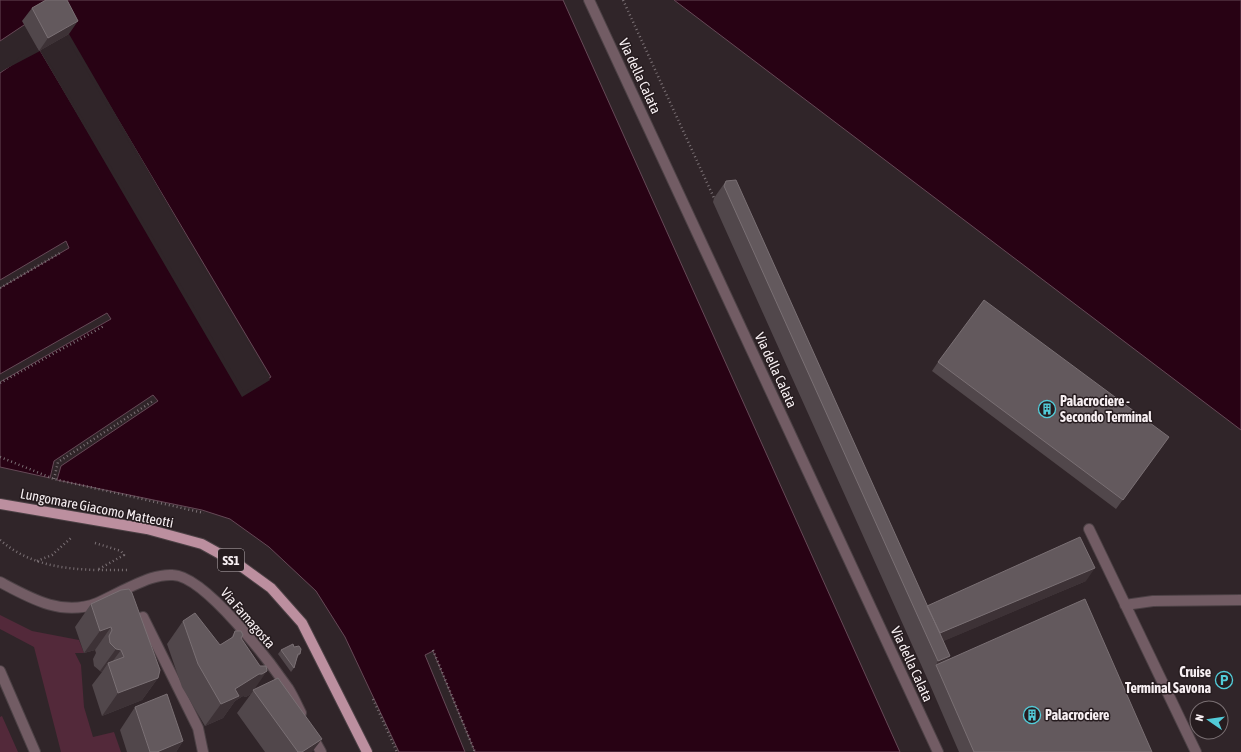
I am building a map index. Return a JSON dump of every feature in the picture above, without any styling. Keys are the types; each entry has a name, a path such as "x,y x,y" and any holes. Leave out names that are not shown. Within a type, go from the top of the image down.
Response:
{"main road":[{"name":"Lungomare Giacomo Matteotti","path":"0,504 147,529 202,544 238,564 271,588 302,624 367,752"}],"street":[{"name":"Via della Calata","path":"589,0 938,752"},
{"path":"1089,529 1196,752"},
{"name":"Via Famagosta","path":"0,582 52,607 76,608 96,603 138,584 161,576 174,575 186,577 203,590 234,619 288,689 320,752"},
{"path":"1126,605 1153,601 1241,600"},
{"path":"143,617 198,728 203,752"},
{"path":"0,671 35,752"}],"path":[{"path":"623,0 714,198"},
{"path":"0,288 60,254"},
{"path":"0,383 104,326"},
{"path":"54,479 58,462 154,402"},
{"path":"0,457 54,479 204,513"},
{"path":"36,561 52,555 71,538"},
{"path":"0,540 27,557 51,566 76,571 132,570"},
{"path":"95,543 121,551 124,556 97,570"},
{"path":"433,650 475,752"},
{"path":"373,699 397,752"}],"shaded area":[{"path":"0,0 563,0 900,752 475,752 433,651 425,655 465,752 399,752 345,637 316,591 269,547 230,519 202,510 57,480 61,466 158,401 153,395 54,461 50,478 0,467 0,382 111,319 107,313 0,374 0,288 69,248 66,241 0,280 0,73 38,47 244,394 271,377 51,7 0,41"},
{"path":"674,0 1241,0 1241,430"},
{"path":"0,615 32,631 79,640 84,653 75,653 81,665 84,707 93,737 114,732 121,752 61,752 34,647 0,629"},
{"path":"2,716 18,752 0,752 0,717"}],"pier":[{"path":"69,34 270,380 242,397 40,51 0,72 36,45 39,51 42,50 244,392 268,377 66,36"}],"building":[{"path":"46,0 67,0 78,21 48,38 32,8"},
{"path":"736,180 950,656 938,661 724,186 726,181"},
{"name":"Palacrociere - Secondo Terminal","path":"984,300 1169,437 1123,500 938,362"},
{"path":"1080,537 1095,568 940,633 927,606"},
{"path":"129,589 132,593 160,670 158,678 118,693 108,663 124,657 121,650 116,649 110,643 109,636 112,630 111,627 100,631 91,604 121,590"},
{"name":"Palacrociere","path":"1085,599 1152,752 974,752 936,665"},
{"path":"195,613 220,645 233,637 235,631 241,631 243,635 241,638 260,666 266,666 267,671 259,674 235,689 239,696 221,704 198,664 183,621"},
{"path":"293,644 294,647 299,646 301,649 294,668 281,650"},
{"path":"278,678 322,739 302,752 298,752 253,690"},
{"path":"167,694 183,741 157,752 150,752 135,707"}],"place":[{"name":"Palacrociere - Secondo Terminal","path":"1047,409"},
{"name":"Cruise Terminal Savona","path":"1224,680"},
{"name":"Palacrociere","path":"1032,715"}]}
